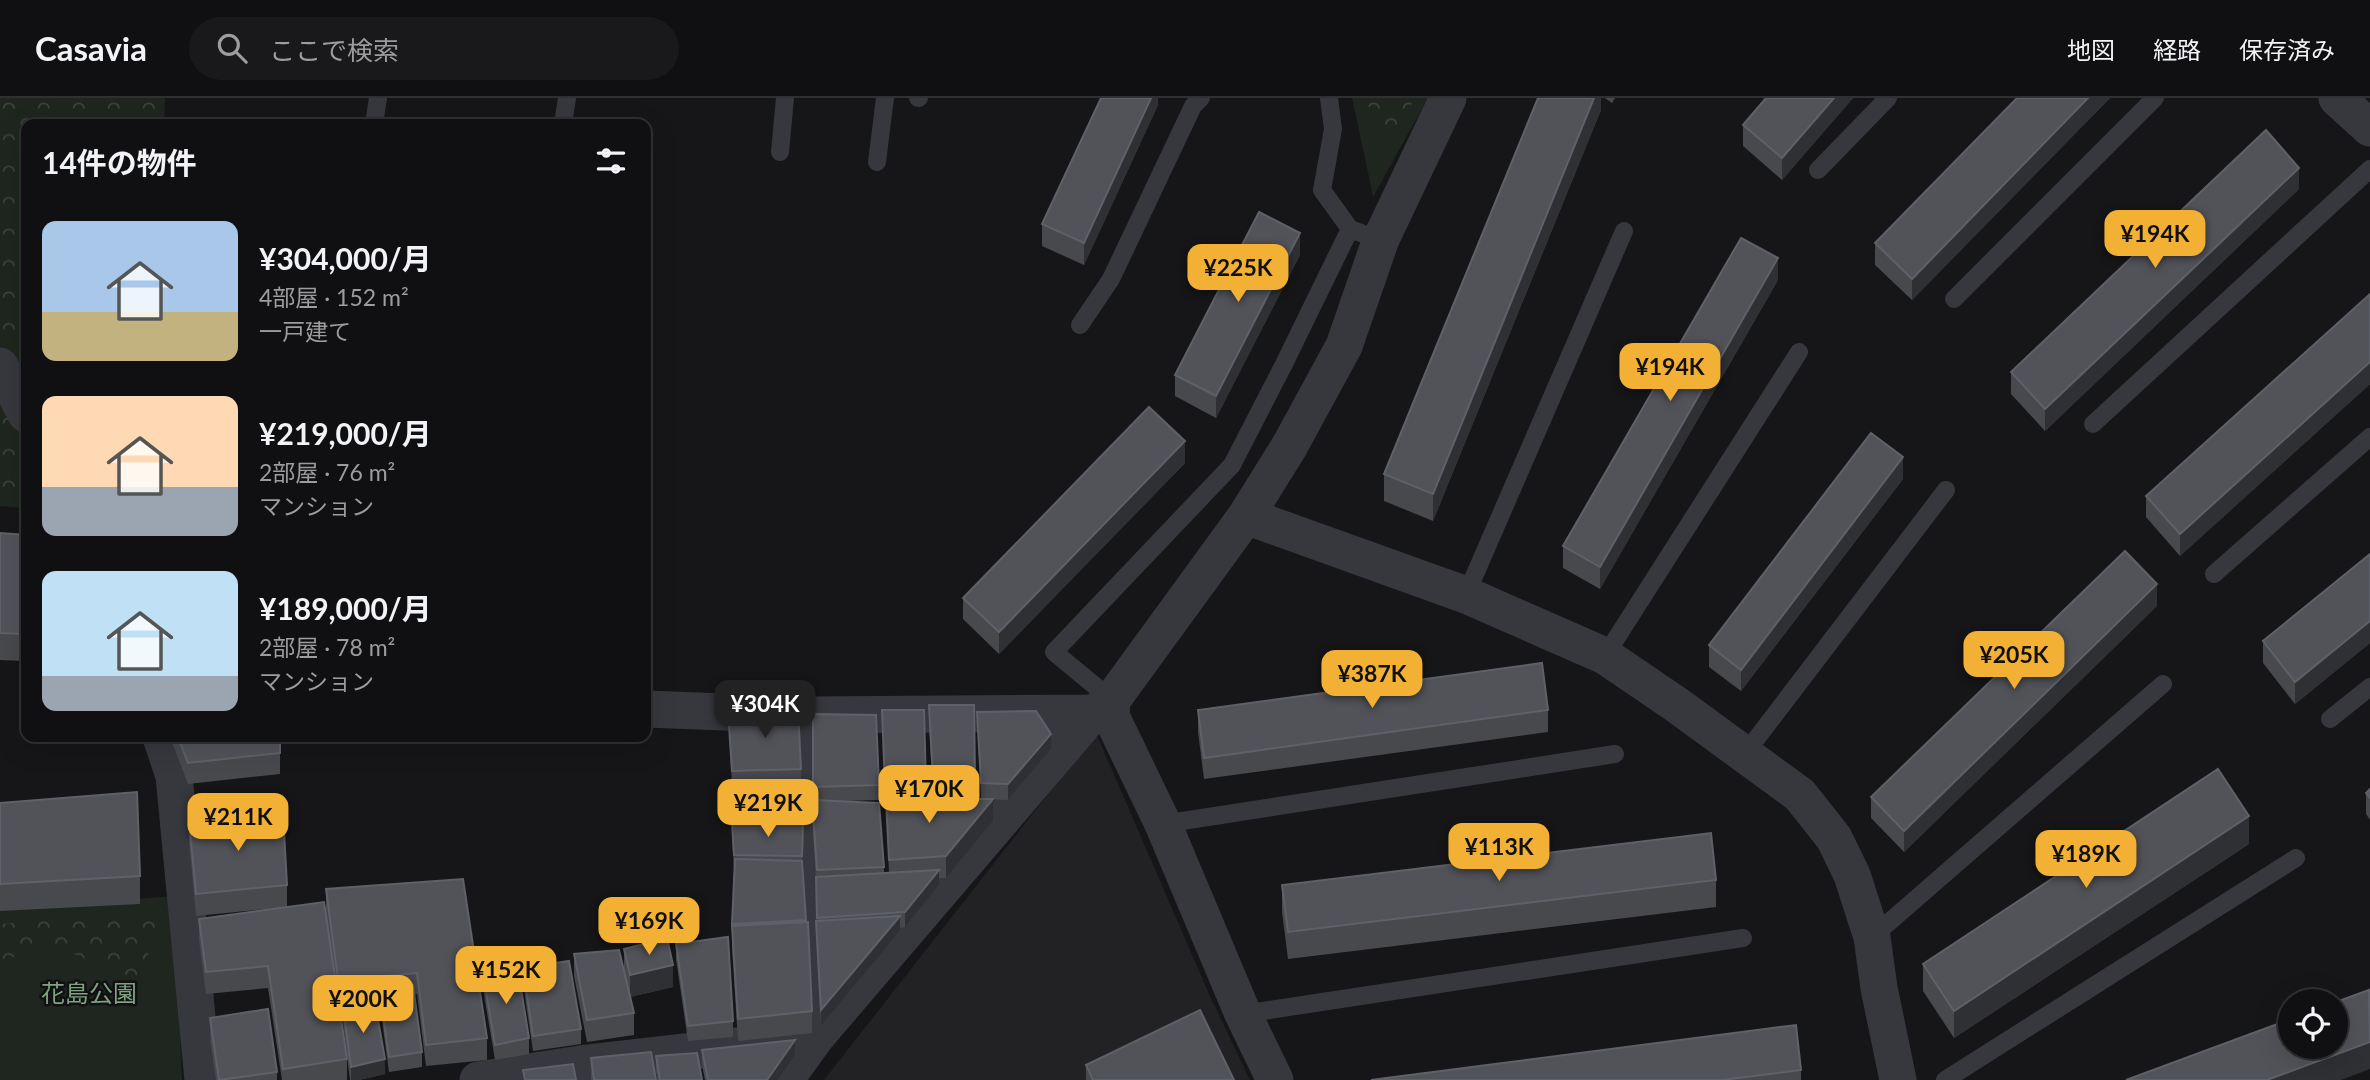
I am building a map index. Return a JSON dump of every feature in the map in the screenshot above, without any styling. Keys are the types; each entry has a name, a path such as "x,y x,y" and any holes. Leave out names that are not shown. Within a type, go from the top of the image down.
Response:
{"street":[{"path":"785,1080 991,816 1102,707 1246,516 1289,447 1344,346 1365,234 1448,98"},
{"path":"2337,98 2370,128"},
{"path":"0,366 21,405"},
{"path":"1246,516 1466,595 1605,656 1800,794 1834,838 1852,875 1872,937 1879,988 1898,1080"},
{"path":"651,709 804,715 1102,707 1111,716 1163,824 1243,1014 1275,1080"},
{"path":"163,742 174,776 203,1080"},
{"path":"478,1080 581,1072 816,1037"}],"lane":[{"path":"375,119 377,98"},
{"path":"564,119 567,98"},
{"path":"780,152 785,98"},
{"path":"877,162 886,98"},
{"path":"1080,325 1111,279 1193,106 1201,98"},
{"path":"1102,707 1054,652 1232,465 1284,364 1365,234 1322,190 1333,129 1329,98"},
{"path":"1818,170 1888,98"},
{"path":"1954,299 2155,98"},
{"path":"2093,424 2370,169"},
{"path":"1466,595 1624,231"},
{"path":"1605,656 1799,352"},
{"path":"2214,574 2370,438"},
{"path":"1744,755 1946,490"},
{"path":"1872,937 2164,684"},
{"path":"2330,719 2370,687"},
{"path":"804,715 814,812 816,1037"},
{"path":"1163,824 1615,754"},
{"path":"1945,1080 2296,858"},
{"path":"1243,1014 1743,938"}],"shaded area":[{"path":"1096,733 1209,994 1250,1080 824,1080"}],"green space":[{"path":"0,98 165,98 164,119 21,119 21,508 0,506"},
{"path":"1352,98 1428,98 1373,197 1373,196"},
{"path":"1361,98 1415,98 1395,136"},
{"name":"花島公園","path":"174,896 182,1080 0,1080 0,910"},
{"path":"161,912 140,980 48,944 0,962 0,924"}],"building":[{"path":"1101,98 1151,98 1084,243 1042,224"},
{"path":"1538,98 1594,98 1433,494 1384,474"},
{"path":"1766,98 1834,98 1782,158 1743,125"},
{"path":"2017,98 2088,98 1912,279 1875,243"},
{"path":"2266,130 2299,168 2045,409 2011,372"},
{"path":"1259,212 1300,233 1216,396 1175,375"},
{"path":"1741,238 1778,258 1600,567 1563,546"},
{"path":"2370,294 2370,362 2180,534 2146,496"},
{"path":"1149,407 1185,441 999,632 963,598"},
{"path":"1871,433 1903,457 1741,670 1709,645"},
{"path":"0,533 21,535 21,634 0,633"},
{"path":"2125,551 2157,584 1904,831 1871,797"},
{"path":"2370,554 2370,621 2295,682 2263,641"},
{"path":"1542,663 1548,710 1204,758 1198,710"},
{"path":"929,705 974,705 975,776 933,777"},
{"path":"798,710 801,769 732,771 728,711"},
{"path":"882,710 924,710 926,785 885,786"},
{"path":"1036,711 1051,734 1008,784 981,783 977,712"},
{"path":"813,714 876,715 879,785 813,787"},
{"path":"180,742 280,742 280,753 188,763"},
{"path":"2218,769 2249,816 1954,1011 1923,964"},
{"path":"732,791 803,794 803,817 734,818"},
{"path":"137,792 140,876 0,884 0,803"},
{"path":"886,799 993,799 946,856 889,860"},
{"path":"812,800 879,803 884,867 817,870"},
{"path":"283,813 287,885 196,894 189,820"},
{"path":"732,822 803,824 802,856 734,855"},
{"path":"1711,833 1716,880 1288,932 1282,885"},
{"path":"735,859 802,861 806,920 732,924"},
{"path":"939,870 905,912 817,918 816,877"},
{"path":"463,879 487,1038 426,1045 417,973 338,980 326,889"},
{"path":"324,902 347,1059 283,1069 268,966 206,972 199,919"},
{"path":"900,916 821,1010 816,921"},
{"path":"808,922 812,1011 738,1019 732,926"},
{"path":"728,937 733,1021 688,1026 676,944"},
{"path":"667,938 673,965 630,975 624,949"},
{"path":"619,950 634,1013 587,1020 574,954"},
{"path":"569,961 581,1029 533,1036 523,968"},
{"path":"518,970 529,1038 495,1045 483,973"},
{"path":"413,985 422,1052 389,1057 379,988"},
{"path":"2369,990 2370,1042 2348,1050 2348,998"},
{"path":"375,1003 385,1059 351,1067 343,1008"},
{"path":"268,1009 277,1072 219,1080 210,1018"},
{"path":"1200,1010 1234,1080 1093,1080 1086,1065"},
{"path":"2278,1024 2278,1059 2324,1059 2267,1080 2126,1080"},
{"path":"1796,1025 1801,1070 1722,1080 1371,1080"},
{"path":"795,1040 767,1080 708,1080 702,1050"},
{"path":"651,1052 656,1080 594,1080 591,1058"},
{"path":"697,1053 702,1080 660,1080 656,1056"},
{"path":"573,1064 576,1080 525,1080 523,1070"}]}
